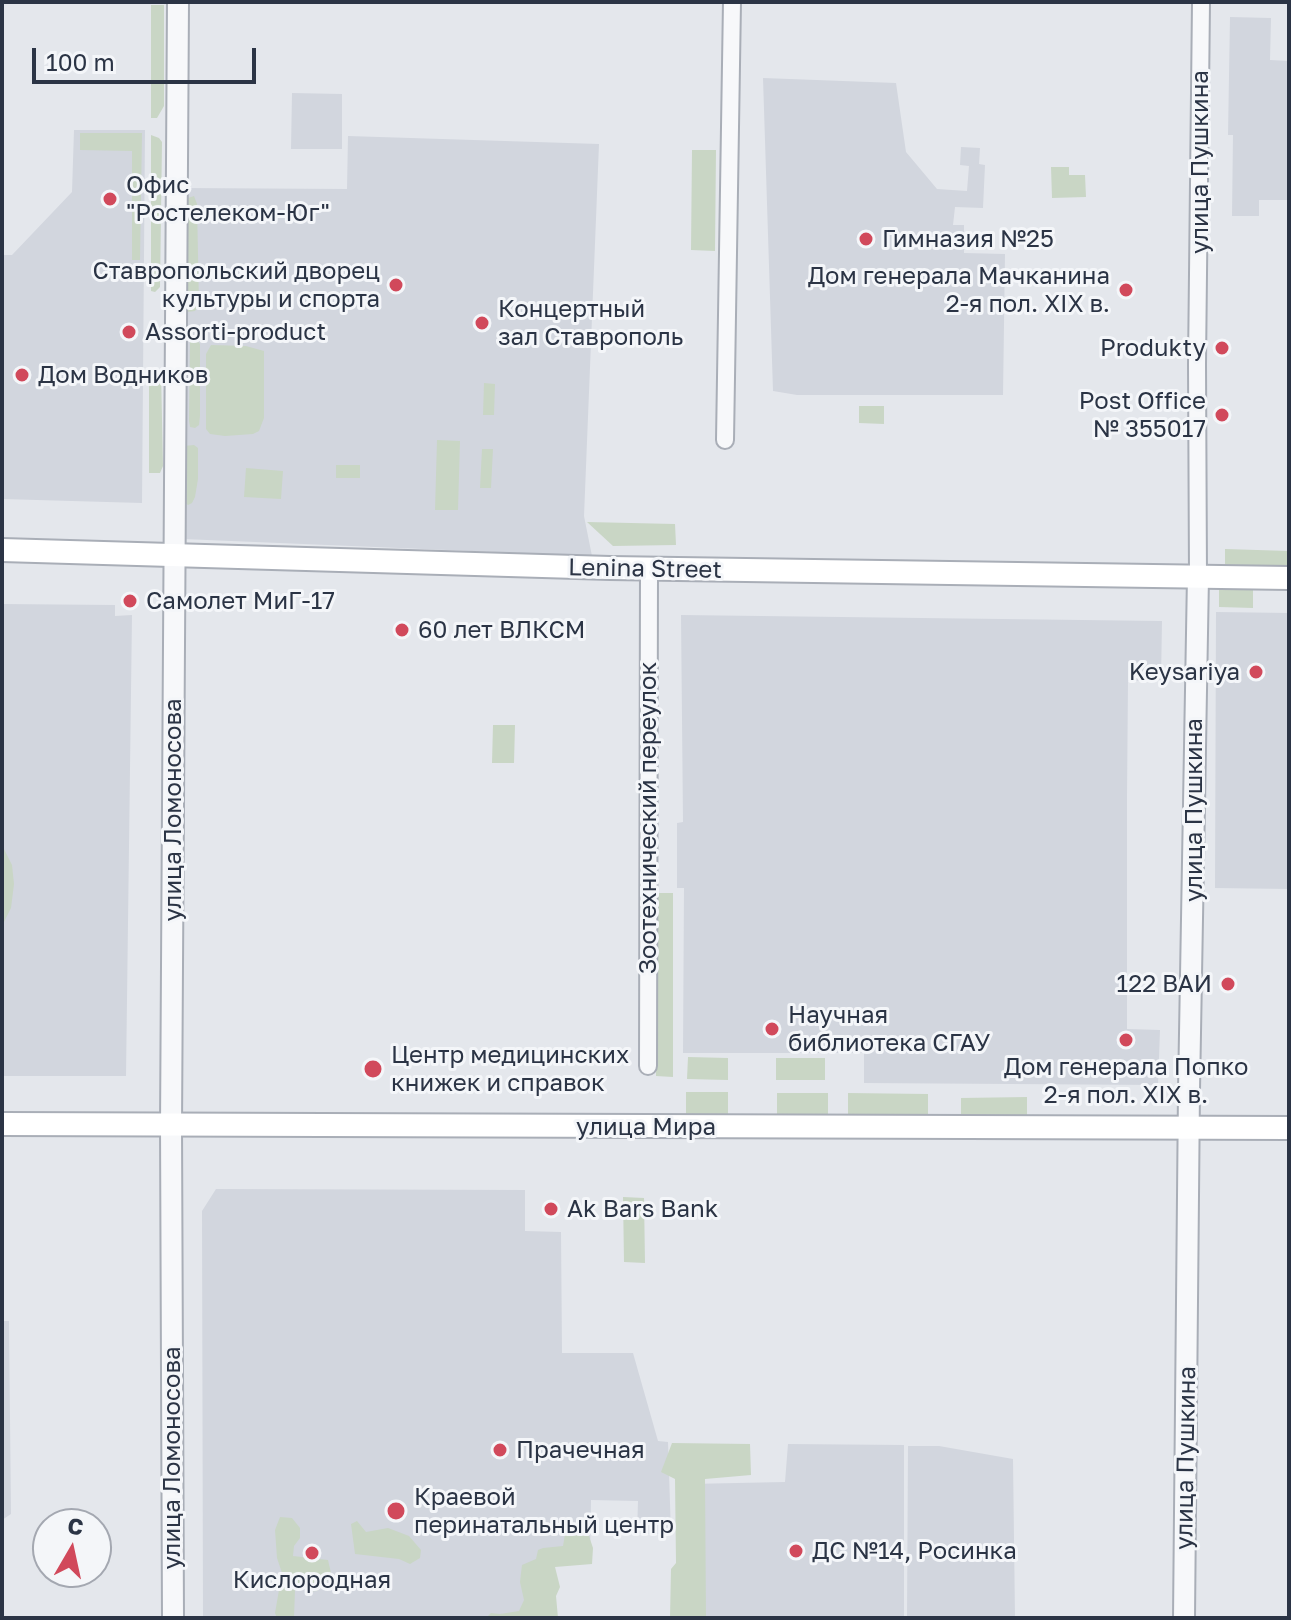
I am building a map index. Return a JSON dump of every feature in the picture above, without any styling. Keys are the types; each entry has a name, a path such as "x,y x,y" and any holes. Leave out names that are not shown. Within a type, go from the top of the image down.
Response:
{"main road":[{"name":"Lenina Street","path":"2,550 649,569 1289,578"},
{"name":"улица Мира","path":"2,1124 1289,1128"}],"street":[{"name":"улица Ломоносова","path":"173,1618 171,1125 178,2"},
{"path":"725,440 732,2"},
{"name":"улица Пушкина","path":"1184,1618 1198,576 1201,2"},
{"name":"Зоотехнический переулок","path":"648,1066 649,569"}],"shaded area":[{"path":"1230,17 1271,18 1270,60 1289,61 1289,200 1259,200 1259,216 1232,216 1233,135 1228,135"},
{"name":"Гимназия №25","path":"763,78 896,83 906,152 937,189 967,191 969,166 960,165 961,147 980,148 979,164 985,165 983,208 955,207 953,225 964,225 964,253 1005,254 1003,395 797,395 773,391"},
{"path":"292,93 342,94 342,149 291,149"},
{"path":"74,130 145,130 142,503 2,499 2,255 12,255 72,192"},
{"path":"348,136 599,144 584,516 592,556 183,539 181,188 347,189"},
{"path":"2,604 115,605 115,616 132,615 126,1076 2,1076"},
{"path":"1216,612 1289,613 1289,889 1215,888"},
{"path":"681,615 1162,621 1161,680 1128,681 1127,796 1127,1029 1160,1030 1158,1085 864,1083 864,1053 683,1053 684,888 677,888 677,823 683,822"},
{"path":"216,1189 525,1190 525,1231 561,1232 562,1353 633,1353 658,1441 668,1442 671,1534 637,1534 638,1501 591,1500 590,1561 553,1563 528,1618 203,1618 202,1211"},
{"path":"2,1321 9,1321 11,1514 2,1520"},
{"name":"ДС №14, Росинка","path":"788,1444 904,1445 904,1618 689,1618 689,1484 785,1482"},
{"path":"908,1446 939,1446 1013,1459 1015,1618 907,1618"}],"green space":[{"path":"151,5 164,5 164,106 157,118 151,118"},
{"path":"80,133 142,133 140,260 132,260 132,151 80,150"},
{"path":"151,135 162,142 160,287 155,292 151,291"},
{"path":"692,150 716,150 715,251 691,250"},
{"path":"1051,167 1069,167 1069,175 1085,175 1086,197 1052,198"},
{"path":"194,196 197,204 199,305 195,311 187,312 183,308 186,205 188,198"},
{"path":"190,340 197,340 200,344 200,416 199,425 195,428 190,427 189,421"},
{"path":"211,345 246,346 264,351 264,418 259,431 225,436 210,434 206,429 206,354"},
{"path":"149,372 161,372 163,466 160,473 149,473"},
{"path":"484,383 495,384 494,415 483,415"},
{"path":"859,406 884,406 884,424 859,423"},
{"path":"437,440 460,441 458,510 435,510"},
{"path":"194,445 198,448 198,479 195,497 188,505 182,501 184,446"},
{"path":"482,449 493,449 491,488 480,488"},
{"path":"336,465 360,465 360,478 336,478"},
{"path":"246,468 283,471 281,499 244,497"},
{"path":"587,522 675,524 676,545 613,546"},
{"path":"1225,549 1289,551 1289,569 1225,568"},
{"path":"1219,588 1253,588 1253,608 1219,607"},
{"path":"493,725 515,725 514,763 492,763"},
{"path":"2,845 12,865 14,884 11,908 2,926"},
{"path":"657,893 673,893 673,1077 656,1076"},
{"path":"688,1057 728,1058 728,1080 687,1079"},
{"path":"776,1058 825,1058 825,1080 776,1080"},
{"path":"686,1092 728,1092 728,1116 686,1116"},
{"path":"777,1093 828,1093 828,1117 777,1117"},
{"path":"848,1093 928,1094 928,1119 848,1118"},
{"path":"1027,1097 1027,1116 961,1117 961,1098"},
{"path":"623,1197 644,1198 645,1263 624,1262"},
{"path":"672,1443 750,1444 751,1475 705,1479 706,1618 670,1618 671,1569 676,1563 675,1479 661,1472"},
{"path":"280,1517 292,1518 300,1528 300,1538 294,1546 293,1556 328,1560 331,1573 317,1591 307,1592 305,1588 295,1590 294,1618 277,1618 275,1613 282,1573 277,1558 275,1530"},
{"path":"357,1521 366,1532 388,1528 409,1536 421,1550 420,1558 410,1564 399,1559 355,1554 351,1524"},
{"path":"579,1528 589,1536 593,1548 592,1564 555,1567 560,1587 556,1596 558,1618 486,1618 491,1613 519,1611 524,1600 520,1582 522,1565 536,1559 538,1550 563,1546 565,1534"}],"place":[{"name":"Офис \"Ростелеком-Юг\"","path":"110,199"},
{"name":"Гимназия №25","path":"866,239"},
{"name":"Ставропольский дворец культуры и спорта","path":"396,285"},
{"name":"Дом генерала Мачканина 2-я пол. XIX в.","path":"1126,290"},
{"name":"Концертный зал Ставрополь","path":"482,323"},
{"name":"Assorti-product","path":"129,332"},
{"name":"Produkty","path":"1222,348"},
{"name":"Дом Водников","path":"22,375"},
{"name":"Post Office № 355017","path":"1222,415"},
{"name":"Самолет МиГ-17","path":"130,601"},
{"name":"60 лет ВЛКСМ","path":"402,630"},
{"name":"Keysariya","path":"1256,672"},
{"name":"122 ВАИ","path":"1228,984"},
{"name":"Научная библиотека СГАУ","path":"772,1029"},
{"name":"Дом генерала Попко 2-я пол. XIX в.","path":"1126,1040"},
{"name":"Центр медицинских книжек и справок","path":"373,1069"},
{"name":"Ak Bars Bank","path":"551,1209"},
{"name":"Прачечная","path":"500,1450"},
{"name":"Краевой перинатальный центр","path":"396,1511"},
{"name":"ДС №14, Росинка","path":"796,1551"},
{"name":"Кислородная","path":"312,1553"}]}
